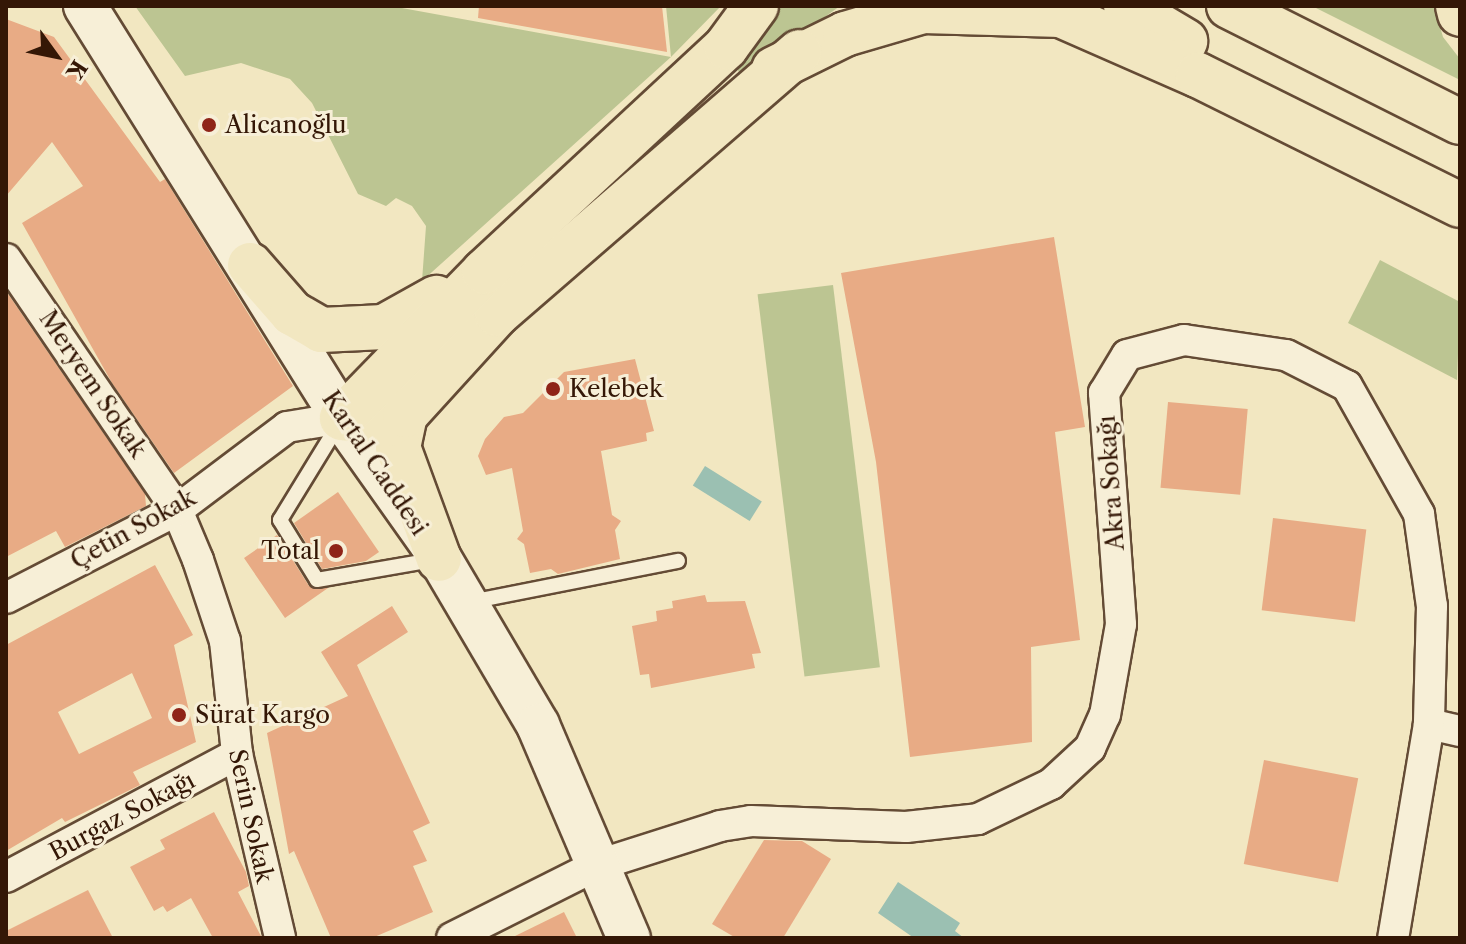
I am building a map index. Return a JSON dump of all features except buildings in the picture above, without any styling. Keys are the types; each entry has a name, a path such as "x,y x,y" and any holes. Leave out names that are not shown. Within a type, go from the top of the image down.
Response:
{"highway":[{"path":"342,418 484,272 726,47 756,6"},
{"path":"342,418 389,424 405,415 497,314 774,69 872,6"},
{"path":"1126,6 1232,70 1460,177"},
{"path":"1229,6 1460,122"},
{"path":"1458,6 1460,14"},
{"path":"774,69 845,34 923,11 1061,15 1170,62 1460,205"},
{"path":"250,265 292,313 321,330 349,333 384,327 484,272"},
{"path":"405,415 398,447 439,559"}],"main road":[{"name":"Kartal Caddesi","path":"81,9 250,265 342,418 439,559 538,725 595,866 629,938"}],"street":[{"name":"Meryem Sokak","path":"6,259 177,510"},
{"name":"Akra Sokağı","path":"452,938 595,866 751,821 906,827 978,819 1051,784 1090,748 1105,715 1121,624 1104,393 1127,355 1184,340 1286,355 1347,386 1419,514 1432,606 1429,724 1393,938"},
{"name":"Çetin Sokak","path":"6,598 177,510 287,427 342,418"},
{"name":"Serin Sokak","path":"177,510 225,641 237,754 280,938"},
{"path":"1429,724 1460,731"},
{"name":"Burgaz Sokağı","path":"6,877 237,754"}],"lane":[{"path":"342,418 280,520 317,580 439,559"},
{"path":"466,603 678,561"}],"green space":[{"path":"135,6 391,6 671,57 422,281 426,226 412,206 396,198 386,206 358,194 312,103 290,79 241,63 185,76"},
{"path":"666,6 721,6 671,57"},
{"path":"776,6 840,6 742,77 736,67"},
{"path":"1312,6 1434,6 1443,37 1460,59 1460,80"},
{"path":"1380,260 1460,302 1457,380 1348,323"},
{"path":"833,285 880,667 804,676 758,294"}],"shaded area":[{"path":"705,466 762,502 750,521 693,486"},
{"path":"898,882 960,923 955,931 964,938 914,938 878,913"}],"place":[{"name":"Alicanoğlu","path":"209,125"},
{"name":"Kelebek","path":"553,389"},
{"name":"Total","path":"336,551"},
{"name":"Sürat Kargo","path":"179,715"}]}
